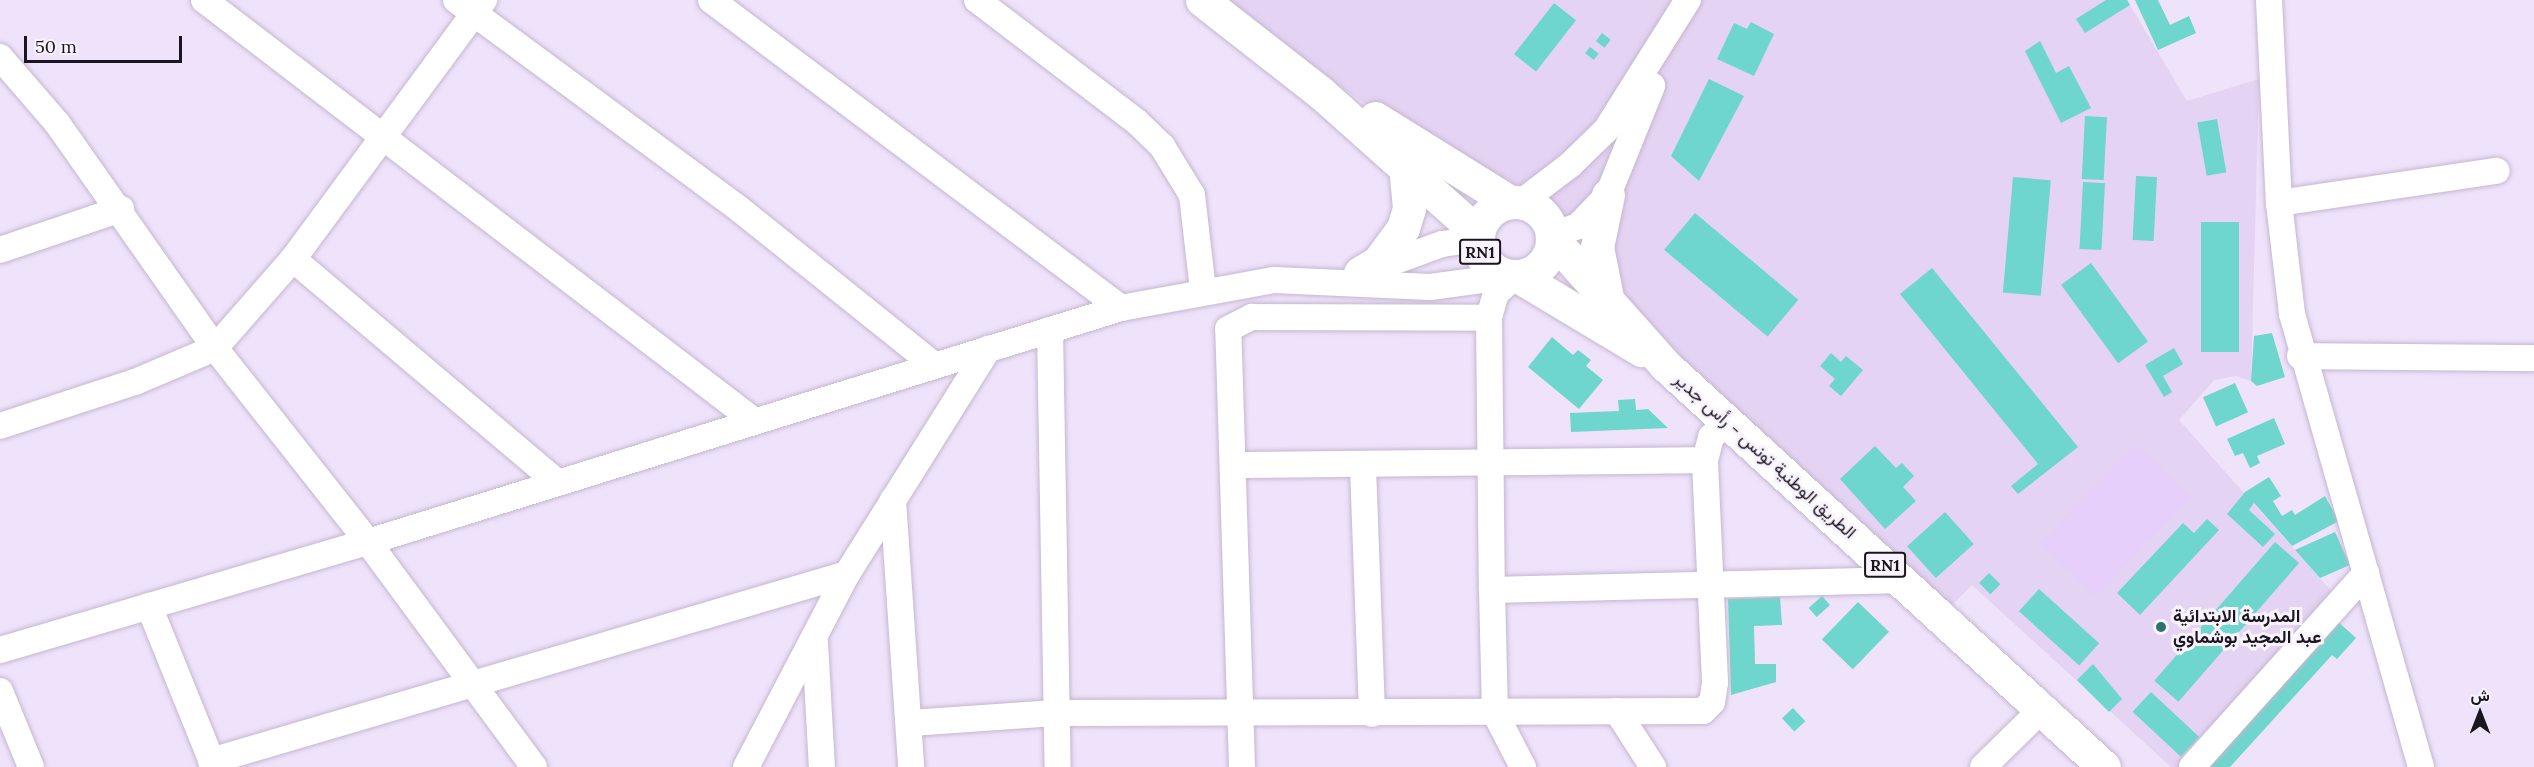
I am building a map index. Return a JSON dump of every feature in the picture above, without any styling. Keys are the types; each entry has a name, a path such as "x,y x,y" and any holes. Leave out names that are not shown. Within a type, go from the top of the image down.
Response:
{"main road":[{"name":"RN1","path":"1202,0 1321,93 1405,166 1478,236 1491,268 1515,276 1538,268 1551,237 1538,210 1515,202 1379,120 1321,93"},
{"path":"1360,273 1386,254 1403,228 1409,208 1405,166"},
{"path":"1608,195 1597,247 1608,299"},
{"name":"RN1","path":"1478,236 1489,212 1515,202"},
{"name":"الطريق الوطنية تونس - رأس جدير","path":"1551,237 1665,365 2104,767"},
{"name":"الطريق الوطنية تونس - رأس جدير","path":"1515,276 1665,365"}],"street":[{"path":"204,0 753,420"},
{"path":"711,0 1121,308"},
{"path":"977,0 1137,122 1162,146 1192,195 1203,290"},
{"path":"2269,0 2284,265 2300,356 2366,573 2421,767"},
{"path":"0,426 135,382 215,348 293,259 384,138 471,5 738,208 934,365"},
{"path":"1551,237 1578,226 1608,195 1683,11"},
{"path":"1515,202 1570,165 1606,129 1683,11"},
{"path":"0,57 57,123 121,210 215,348 368,542 534,767"},
{"path":"2279,203 2497,171"},
{"path":"0,250 121,210"},
{"path":"0,650 368,542 556,481 1121,308 1203,290 1360,273 1393,266 1442,244 1478,236"},
{"path":"293,259 556,481"},
{"path":"1308,280 1430,287 1515,276"},
{"path":"1515,276 1496,293 1489,318 1492,590 1495,713 1523,767"},
{"path":"1242,767 1235,465 1227,336 1236,321 1252,317 1489,318"},
{"path":"1050,330 1055,713 1058,767"},
{"path":"724,767 748,764 815,642 847,574 988,349"},
{"path":"2300,356 2534,358"},
{"path":"911,723 1055,713 1372,714 1617,711 1685,713 1709,707 1715,682 1708,585 1705,459 1711,437 1728,422"},
{"path":"1235,465 1363,467 1705,459"},
{"path":"1363,467 1372,714"},
{"path":"892,500 911,723 911,767"},
{"path":"2192,767 2366,573"},
{"path":"149,606 212,764 470,683 847,574"},
{"path":"1492,590 1902,580"},
{"path":"815,642 822,767"},
{"path":"0,691 31,767"},
{"path":"1983,767 2041,710"},
{"path":"1617,711 1653,767"}],"shaded area":[{"path":"1215,0 2127,0 2187,101 2259,79 2251,381 2236,376 2214,380 2179,420 2333,593 2178,767 2171,767 1972,585 1946,611 1594,276 1558,217 1530,190 1445,159"},
{"path":"2136,444 2191,497 2095,596 2040,543"}],"building":[{"path":"2106,0 2127,0 2130,5 2085,33 2076,19"},
{"path":"2135,0 2158,0 2170,25 2189,16 2196,33 2158,50"},
{"path":"1554,3 1576,20 1536,71 1514,54"},
{"path":"1751,22 1774,34 1754,76 1717,59 1734,23 1747,29"},
{"path":"1602,33 1611,40 1605,48 1596,41"},
{"path":"2040,41 2056,73 2069,66 2091,108 2061,123 2025,51"},
{"path":"1590,47 1599,54 1594,60 1585,53"},
{"path":"1709,79 1744,96 1699,181 1671,156"},
{"path":"2085,116 2107,117 2104,180 2082,179"},
{"path":"2217,119 2226,172 2207,176 2197,122"},
{"path":"2136,176 2157,177 2154,241 2133,240"},
{"path":"2013,177 2051,180 2041,296 2003,293"},
{"path":"2083,182 2105,183 2101,250 2079,249"},
{"path":"1695,213 1798,300 1768,337 1664,250"},
{"path":"2201,222 2239,222 2239,352 2201,352"},
{"path":"2091,263 2148,341 2118,363 2061,285"},
{"path":"1932,268 2078,447 2018,494 2011,486 2038,464 1900,294"},
{"path":"2272,333 2285,377 2257,386 2251,381 2254,336"},
{"path":"1552,337 1573,355 1578,350 1591,360 1586,366 1603,380 1579,409 1528,367"},
{"path":"2174,348 2183,364 2163,376 2172,392 2164,397 2145,365"},
{"path":"1831,353 1841,362 1846,356 1863,370 1841,396 1829,386 1835,379 1820,366"},
{"path":"2235,383 2248,412 2216,426 2203,397"},
{"path":"1635,399 1636,410 1648,409 1668,428 1571,432 1570,413 1619,411 1618,400"},
{"path":"2274,418 2285,444 2257,456 2260,463 2250,468 2243,453 2235,456 2227,439"},
{"path":"1875,446 1896,468 1902,463 1914,476 1903,487 1916,501 1885,529 1840,479"},
{"path":"2269,477 2281,496 2273,501 2282,516 2292,510 2295,515 2325,496 2339,521 2292,546 2254,503 2249,510 2275,534 2263,547 2227,514 2245,492"},
{"path":"1945,512 1974,544 1936,578 1907,546"},
{"path":"2207,519 2219,530 2140,615 2117,593 2183,523 2194,533"},
{"path":"2335,532 2350,565 2320,578 2295,550"},
{"path":"2275,542 2299,563 2178,702 2154,681"},
{"path":"1989,573 2000,584 1990,594 1979,583"},
{"path":"2039,589 2099,643 2079,665 2019,611"},
{"path":"1822,596 1830,605 1817,617 1809,608"},
{"path":"1780,597 1782,625 1754,626 1755,664 1776,664 1776,682 1731,695 1728,599"},
{"path":"1858,602 1889,632 1853,669 1822,639"},
{"path":"2335,619 2356,638 2337,659 2332,655 2230,767 2201,767"},
{"path":"2093,664 2122,699 2109,712 2077,680"},
{"path":"2151,692 2199,737 2181,757 2133,712"},
{"path":"1793,708 1805,721 1794,731 1782,718"}],"place":[{"name":"المدرسة الابتدائية عبد المجيد بوشماوي","path":"2161,627"}]}
